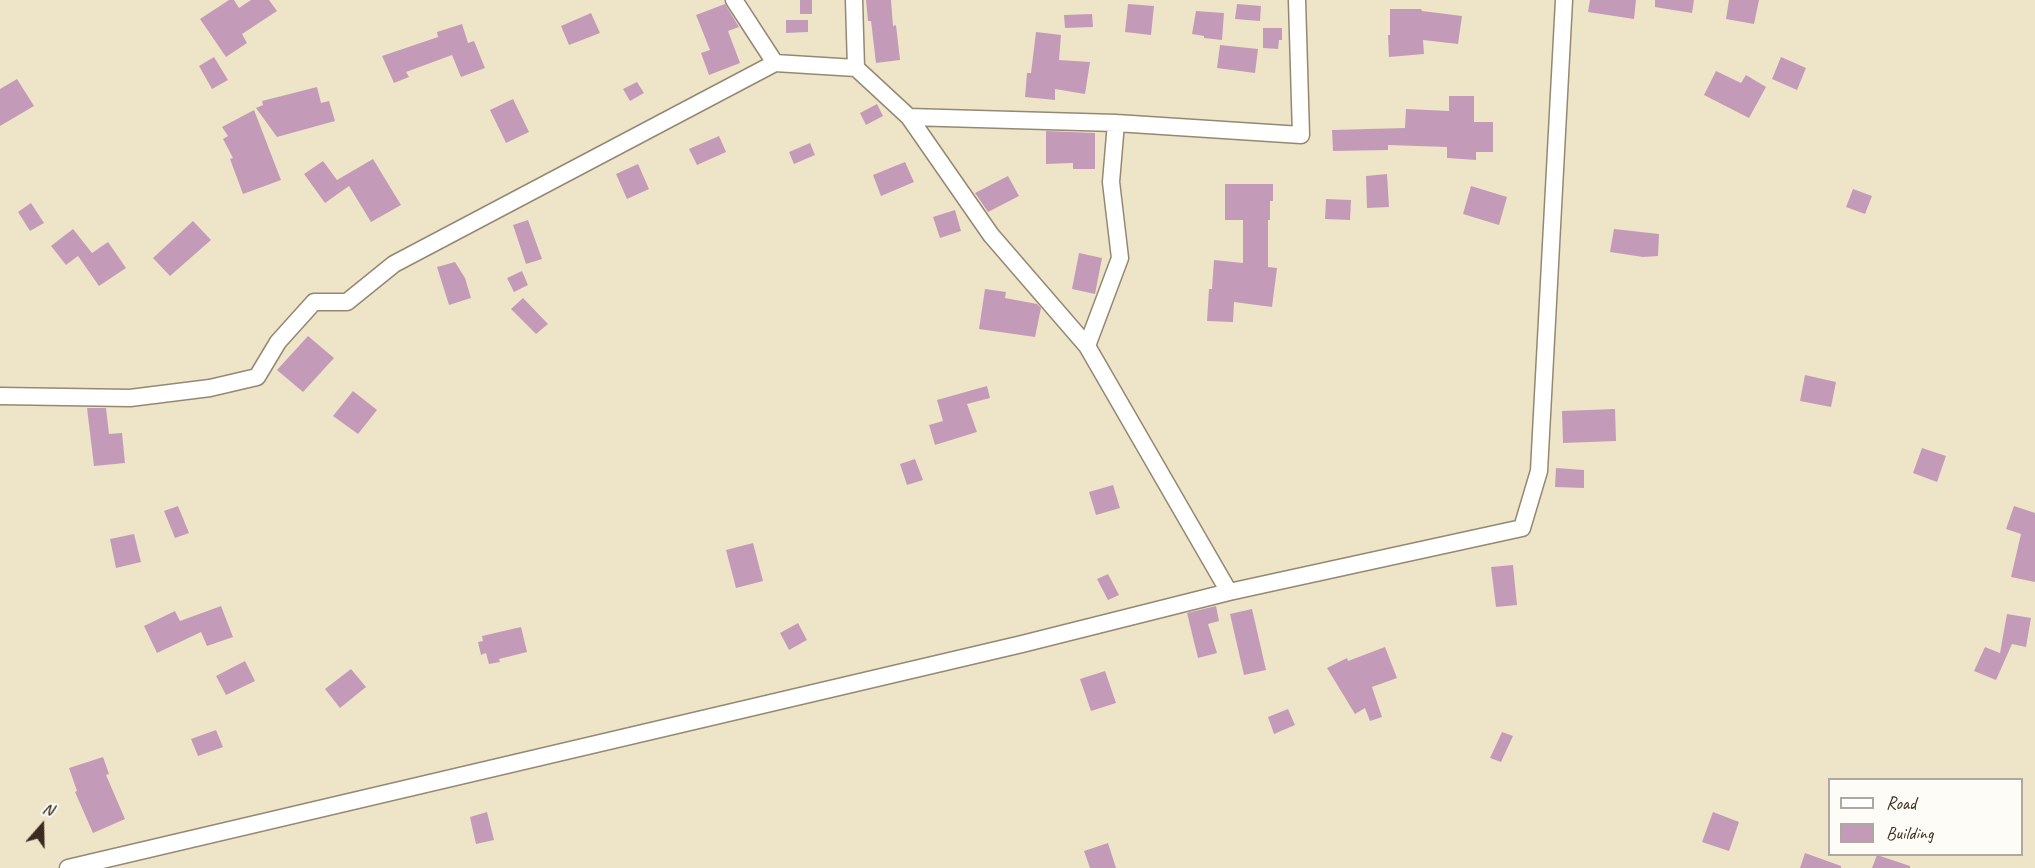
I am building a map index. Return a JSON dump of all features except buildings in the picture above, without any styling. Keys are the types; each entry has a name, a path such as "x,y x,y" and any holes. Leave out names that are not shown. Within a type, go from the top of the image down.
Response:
{"street":[{"path":"734,0 775,63"},
{"path":"854,0 856,68"},
{"path":"909,117 1116,123 1300,135 1297,0"},
{"path":"68,868 1022,644 1229,592 1522,528 1539,471 1564,0"},
{"path":"0,396 130,398 210,388 257,377 278,342 314,302 347,302 394,264 775,63 856,68 909,117 991,235 1087,346 1229,592"},
{"path":"1087,346 1120,258 1111,182 1116,123"}]}
